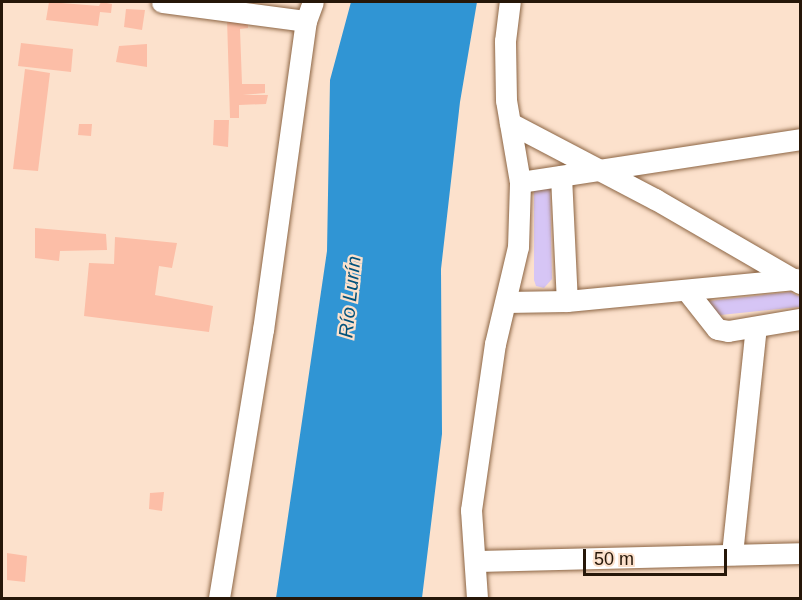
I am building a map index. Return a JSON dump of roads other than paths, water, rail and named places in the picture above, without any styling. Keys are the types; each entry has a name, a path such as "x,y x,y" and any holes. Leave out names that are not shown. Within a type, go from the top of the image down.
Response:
{"street":[{"path":"162,2 310,11 219,598"},
{"path":"477,598 478,561 471,510 493,354 518,247 520,182 510,123 505,41 510,2"},
{"path":"510,123 799,280"},
{"path":"520,182 801,140"},
{"path":"561,176 567,301"},
{"path":"506,302 567,301 799,280"},
{"path":"687,291 717,329 756,327 801,319"},
{"path":"732,554 756,327"},
{"path":"478,561 801,554"}],"water":[{"name":"Río Lurín","path":"351,2 477,2 460,102 441,269 442,434 422,598 276,598 327,251 330,80"}]}
